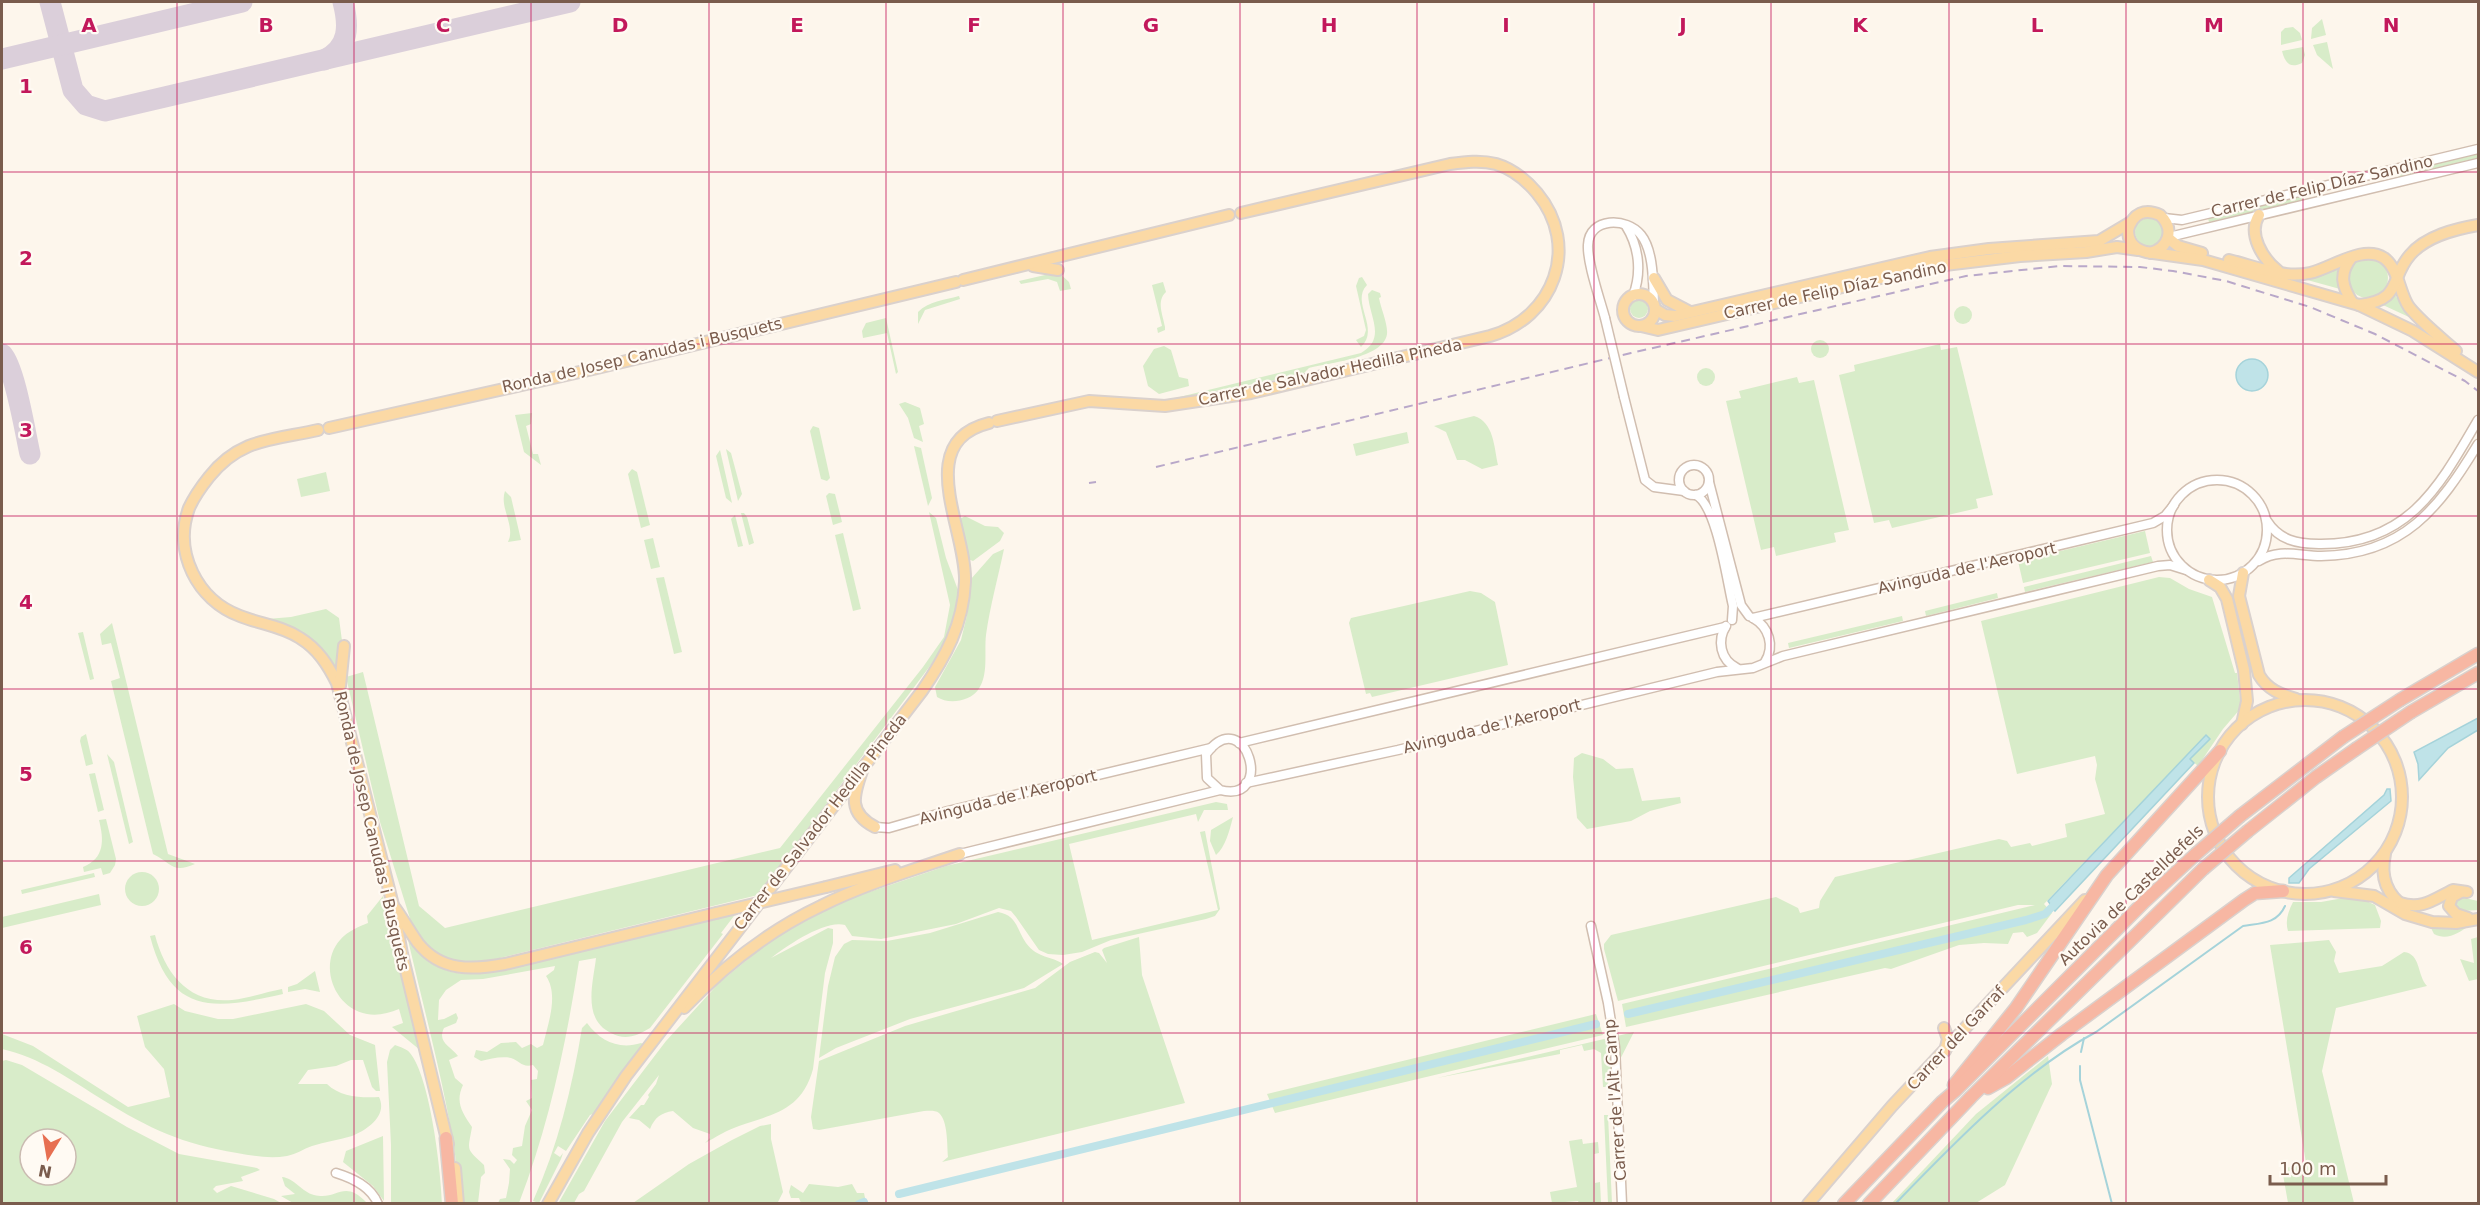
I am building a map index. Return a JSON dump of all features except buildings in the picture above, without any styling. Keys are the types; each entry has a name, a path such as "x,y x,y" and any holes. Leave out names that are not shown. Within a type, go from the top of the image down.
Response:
{"highway":[{"name":"Autovia de Castelldefels","path":"1844,1203 1942,1102 2145,901 2196,854 2240,816 2343,737 2478,654"},
{"name":"Autovia de Castelldefels","path":"1869,1203 1971,1097 2203,869 2316,777 2411,712 2478,673"},
{"path":"1942,1102 1963,1072 2029,991 2107,875 2220,751"},
{"path":"1971,1097 2006,1078 2244,900 2261,892 2283,891"},
{"path":"446,1138 452,1203"}],"main road":[{"name":"Carrer de Salvador Hedilla Pineda","path":"548,1203 588,1133 651,1043 922,691 954,638 962,608 965,580 947,464 954,445 964,433 974,426 1089,400 1165,406 1251,393 1485,337 1514,327 1538,307 1553,281 1558,255 1558,242 1550,211 1524,180 1512,171 1496,164 1466,162 1450,164 1241,213"},
{"path":"2150,253 2162,248 2169,238 2169,229 2164,218 2155,212 2147,211 2139,214 2130,222 2129,238 2138,250 2150,253 2203,260 2355,303 2413,331 2478,372"},
{"name":"Ronda de Josep Canudas i Busquets","path":"458,1203 453,1157 446,1138 402,954 393,905 340,692 326,663 308,643 286,631 227,611 203,591 190,571 184,547 186,519 195,497 225,458 255,443 593,369 1229,215"},
{"path":"2259,215 2256,222 2259,248 2267,262 2280,273"},
{"name":"Carrer de Felip Díaz Sandino","path":"1654,306 1669,316 1930,257 1989,249 2099,241 2130,222"},
{"path":"2355,303 2383,299 2398,281 2408,258 2422,244 2456,229 2478,225"},
{"path":"2169,238 2178,246 2189,250 2280,273 2308,274 2366,253 2382,257 2390,265 2406,301 2416,314 2478,372"},
{"name":"Carrer de Felip Díaz Sandino","path":"1641,326 1651,329 1667,328 1928,267 2117,247 2138,250"},
{"path":"2351,258 2342,277 2344,287 2355,303"},
{"path":"1027,265 1058,270"},
{"path":"1654,278 1667,300 1691,312"},
{"path":"1644,295 1654,306 1650,322 1641,326 1628,322 1623,313 1625,302 1633,296 1644,295"},
{"path":"2247,570 2239,596 2259,675 2265,685 2275,692 2299,700 2330,704 2355,714 2372,727 2390,751 2400,775 2402,802 2397,828 2386,851 2383,867 2388,892 2409,909 2425,915 2475,918"},
{"path":"2209,580 2220,587 2227,599 2244,670 2247,701 2242,724"},
{"path":"340,692 344,646"},
{"path":"2299,700 2272,706 2242,724 2220,751 2213,767 2208,793 2209,811 2223,849 2242,870 2265,885 2283,891 2307,894 2328,891 2374,896 2405,914 2432,922 2456,923 2475,918"},
{"path":"866,761 856,789 855,802 861,818 875,827"},
{"path":"2328,891 2361,876 2386,851"},
{"path":"393,905 426,952 443,963 470,969 505,964 960,854"},
{"path":"651,1043 694,998 724,972 764,939 794,920 845,895 960,854"},
{"name":"Carrer del Garraf","path":"1808,1203 1892,1106 2107,875"},
{"path":"2398,902 2410,906 2422,905 2436,901 2451,890 2462,890 2467,892 2451,897 2449,906 2456,914 2475,918"},
{"path":"1944,1028 1948,1039 1945,1051"}],"street":[{"name":"Carrer de Felip Díaz Sandino","path":"2164,218 2182,220 2478,149"},
{"name":"Carrer de Felip Díaz Sandino","path":"2169,238 2478,163"},
{"path":"1654,306 1654,278 1645,240 1641,234 1621,223 1608,223 1596,228 1588,242 1589,256 1642,475 1645,480 1657,488 1684,491 1696,495 1706,503 1713,520 1733,606 1732,620 1725,627 1720,642 1728,662 1737,668"},
{"path":"1626,225 1634,244 1639,271 1633,296"},
{"path":"2478,420 2429,498 2408,517 2381,532 2346,542 2301,543 2282,537 2275,532 2266,519 2259,502 2249,492 2227,481 2209,481 2193,487 2174,505 2168,520 2167,536 2175,558 2186,570 2209,580 2227,579 2247,570 2271,554 2319,556 2348,554 2372,548 2398,536 2435,508 2455,482 2478,444"},
{"path":"1657,488 1671,484 1685,468 1698,465 1708,473 1741,605 1751,617 1763,625 1770,640 1769,655 1765,662"},
{"path":"1679,477 1684,491"},
{"path":"1696,495 1703,492 1709,482"},
{"name":"Avinguda de l'Aeroport","path":"1732,620 2153,523 2165,516 2174,505"},
{"path":"2247,570 2264,547 2267,531 2266,519"},
{"name":"Avinguda de l'Aeroport","path":"960,854 1220,790 1234,791 1246,783 1398,750 1513,720 1737,668 1752,668 1765,662 2158,566 2170,565 2186,570"},
{"name":"Avinguda de l'Aeroport","path":"875,827 889,828 948,811 1211,748 1223,740 1239,743 1725,627"},
{"path":"1239,743 1249,753 1252,761 1252,769 1246,783"},
{"path":"1211,748 1206,754 1206,770 1208,778 1220,790"},
{"name":"Carrer de l'Alt Camp","path":"1591,926 1615,1047 1622,1203"},
{"path":"336,1173 361,1184 370,1191 378,1203"}],"green space":[{"path":"2322,19 2326,35 2311,39 2312,28"},
{"path":"2293,27 2300,33 2302,40 2281,45 2281,32 2285,28"},
{"path":"2327,42 2333,69 2317,55 2313,45"},
{"path":"2303,47 2305,55 2302,63 2291,65 2286,62 2282,51"},
{"path":"2478,154 2478,158 2398,177 2397,173"},
{"path":"2303,196 2304,200 2209,222 2208,218"},
{"path":"2149,218 2159,222 2163,232 2159,242 2149,246 2139,242 2135,232 2139,222"},
{"path":"2368,258 2376,259 2382,264 2387,270 2387,286 2382,292 2376,297 2368,298 2360,297 2354,292 2349,286 2348,278 2349,270 2354,264 2360,259"},
{"path":"2339,269 2340,289 2300,278 2317,276"},
{"path":"1058,272 1069,282 1071,289 1060,291 1057,282 1048,279 1021,284 1019,281"},
{"path":"1362,277 1367,285 1362,299 1368,332 1361,347 1356,340 1364,336 1366,330 1356,286 1359,278"},
{"path":"1163,282 1166,292 1161,300 1161,308 1165,330 1158,333 1157,328 1162,326 1152,285"},
{"path":"1372,290 1380,293 1379,298 1387,330 1384,342 1376,349 1354,358 1309,368 1302,375 1167,400 1361,353 1369,347 1375,334 1368,294"},
{"path":"2395,295 2411,318 2383,305"},
{"path":"959,296 960,299 925,310 918,324 918,312 922,308 937,301"},
{"path":"1639,300 1645,303 1648,309 1645,315 1639,318 1633,315 1630,309 1633,303"},
{"path":"1963,306 1969,309 1972,315 1969,321 1963,324 1957,321 1954,315 1957,309"},
{"path":"886,318 898,372 896,374 887,333 863,338 862,331 866,323"},
{"path":"1820,340 1828,345 1829,349 1824,357 1820,358 1812,353 1811,349 1816,341"},
{"path":"1940,344 1941,350 1957,347 1993,495 1976,499 1978,508 1892,528 1889,520 1874,523 1839,375 1855,371 1854,365"},
{"path":"1164,346 1171,350 1179,377 1188,379 1189,386 1159,394 1148,386 1143,366 1154,349"},
{"path":"1706,368 1712,371 1715,377 1712,383 1706,386 1700,383 1697,377 1700,371"},
{"path":"1797,377 1799,383 1814,380 1849,530 1834,533 1836,542 1776,556 1774,547 1761,550 1726,401 1741,398 1739,391"},
{"path":"905,402 920,408 924,424 919,426 923,442 914,438 908,418 899,404"},
{"path":"532,413 531,424 526,426 533,454 538,454 541,465 524,452 515,415"},
{"path":"1474,416 1481,419 1489,429 1498,465 1482,469 1465,460 1457,460 1446,432 1434,426"},
{"path":"813,426 819,428 830,478 827,481 821,479 810,431"},
{"path":"1407,432 1409,443 1356,456 1353,444"},
{"path":"914,446 921,448 932,498 928,506"},
{"path":"726,449 731,453 742,494 738,501"},
{"path":"720,450 732,503 726,498 716,456"},
{"path":"632,469 637,472 650,525 641,528 628,474"},
{"path":"326,472 330,491 301,497 297,479"},
{"path":"505,491 511,497 521,540 508,542 510,530 504,504"},
{"path":"829,493 835,494 842,522 833,525 826,496"},
{"path":"929,512 936,518 946,558 958,590 953,626 942,650 758,895 488,961 462,962 443,958 419,937 412,925 380,822 346,677 363,672 419,906 445,928 780,848 923,667 944,637 950,605"},
{"path":"741,513 744,513 754,543 749,545"},
{"path":"735,515 743,546 738,547 731,519"},
{"path":"965,516 985,526 998,527 1004,533 1000,541 973,561 968,559 960,519"},
{"path":"2145,531 2150,553 2023,583 2018,561"},
{"path":"843,533 861,609 853,611 835,535"},
{"path":"653,538 660,567 651,569 644,540"},
{"path":"1004,549 988,624 985,670 981,684 974,694 959,701 947,701 937,697 935,687 961,640 967,615 971,579 993,554"},
{"path":"2151,556 2153,562 2025,592 2024,587"},
{"path":"664,577 682,652 674,654 656,578"},
{"path":"2159,577 2170,578 2189,589 2212,597 2235,673 2237,673 2241,708 2223,729 2198,766 2190,759 2210,739 2116,829 2044,904 2052,913 2037,933 2027,937 2023,932 2013,933 2008,944 1959,945 1891,969 1885,968 1626,1027 1622,1004 2035,905 2018,905 1618,1001 1604,949 1604,944 1611,935 1776,897 1798,908 1800,913 1819,908 1820,901 1835,877 1999,839 2007,841 2011,847 2030,843 2032,846 2067,837 2065,824 2105,814 2095,779 2097,765 2095,756 2017,774 1981,621"},
{"path":"1470,591 1481,593 1495,602 1508,665 1372,697 1370,693 1366,694 1349,623 1351,618"},
{"path":"1997,593 1998,598 1926,616 1925,611"},
{"path":"2236,602 2251,664 2247,665 2232,603"},
{"path":"326,609 339,618 342,641 336,668 323,650 306,636 288,626 267,619 291,617"},
{"path":"1902,616 1903,621 1789,648 1788,643"},
{"path":"112,623 168,854 195,864 187,867 177,868 153,854 111,681 120,678 111,643 102,645 100,634"},
{"path":"83,632 94,679 90,680 78,633"},
{"path":"86,734 93,764 86,766 80,741 81,737"},
{"path":"1582,753 1603,759 1616,769 1633,768 1642,801 1680,797 1681,803 1650,811 1631,821 1587,829 1577,818 1573,777 1574,758"},
{"path":"107,754 114,762 133,842 129,844"},
{"path":"95,773 104,810 98,812 89,774"},
{"path":"1216,802 1227,804 1228,810 1204,810 1198,822 1196,814 1069,844 1092,940 1218,910 1200,832 1205,831 1220,909 1215,916 1206,919 1111,940 1082,952 1063,955 1048,954 1039,950 1011,911 999,908 956,924 881,939 852,936 845,925 837,924 817,930 796,941 771,958 828,928 833,929 833,943 825,973 813,1069 802,1094 775,1114 730,1130 705,1143 710,1138 710,1134 693,1128 673,1111 659,1116 650,1129 639,1120 629,1118 641,1105 644,1105 659,1075 622,1122 584,1191 579,1194 574,1203 558,1204 605,1121 666,1041 719,983 771,940 840,902 946,866"},
{"path":"1233,817 1225,843 1216,855 1210,841 1211,830"},
{"path":"106,819 116,859 115,865 110,873 103,875 101,868 84,872 83,867 95,859 99,853 102,835 99,820"},
{"path":"142,872 154,877 159,889 154,901 142,906 130,901 125,889 130,877"},
{"path":"94,873 95,877 22,894 21,890"},
{"path":"99,894 101,905 2,928 2,917"},
{"path":"383,896 420,1050 392,1027 403,1023 399,1009 375,1015 355,1010 338,995 330,973 333,950 346,934 368,923 367,916"},
{"path":"2349,897 2360,898 2375,905 2381,921 2380,928 2288,931 2287,916 2293,902 2321,902"},
{"path":"2460,897 2478,901 2478,910 2463,911 2454,908 2454,901"},
{"path":"737,912 721,933 723,934 650,1028 636,1035 621,1037 602,1027 596,1019 592,1000 596,958 579,961 548,1114 519,1203 498,1203 500,1199 506,1198 509,1183 510,1169 503,1159 510,1160 514,1164 517,1160 512,1155 513,1148 522,1146 525,1126 532,1110 526,1101 532,1098 531,1080 537,1079 538,1071 533,1065 524,1065 511,1058 481,1061 474,1057 476,1050 487,1052 501,1043 516,1042 522,1048 531,1044 537,1048 543,1045 552,1001 552,992 546,976 554,970 555,966 483,979 461,980 446,990 439,1000 438,1020 456,1013 458,1018 456,1023 444,1028 442,1037 445,1044 458,1056 449,1060 455,1078 463,1085 460,1102 472,1127 469,1149 484,1165 485,1173 481,1177 478,1203 461,1203 446,1104 408,940 429,962 445,970 475,974 683,927"},
{"path":"998,912 1013,920 1026,943 1035,952 1063,964 1024,988 910,1019 836,1048 819,1058 828,986 835,957 844,944 852,940 887,941 930,933"},
{"path":"2470,925 2457,933 2444,937 2434,934 2430,926"},
{"path":"155,935 159,949 172,973 191,991 203,997 232,1000 282,989 283,994 236,1003 217,1004 199,1001 183,994 170,981 159,962 150,936"},
{"path":"1139,937 1142,975 1185,1103 942,1162 948,1157 946,1134 942,1117 936,1111 924,1111 819,1130 813,1129 811,1117 819,1061 905,1026 1035,988 1070,962 1095,952 1099,953 1107,963 1102,950 1104,948"},
{"path":"2478,937 2478,979 2469,981 2460,959 2474,963 2471,939"},
{"path":"2329,940 2336,952 2334,961 2339,973 2382,966 2404,952 2416,961 2427,986 2336,1008 2322,1071 2354,1203 2288,1203 2282,1169 2306,1163 2270,945"},
{"path":"315,971 320,992 305,989 288,992 288,987 297,984"},
{"path":"174,1004 185,1011 218,1019 233,1019 306,1004 324,1011 350,1035 375,1045 380,1091 372,1087 363,1060 351,1060 336,1066 308,1070 298,1084 327,1084 344,1094 379,1097 381,1110 378,1116 370,1126 352,1136 312,1146 291,1155 268,1157 237,1153 199,1145 167,1134 120,1110 42,1063 2,1049 2,1034 33,1046 128,1107 170,1097 164,1069 145,1047 137,1016"},
{"path":"1596,1014 1603,1035 1275,1113 1267,1094"},
{"path":"587,1023 598,1035 611,1042 625,1045 643,1044 566,1151 558,1146 554,1153 560,1157 563,1153 561,1159 539,1203 533,1201 557,1138 574,1073 582,1028"},
{"path":"1634,1032 1606,1087 1603,1087 1601,1053 1594,1049 1584,1051 1582,1045 1560,1050 1560,1054 1437,1078"},
{"path":"395,1045 410,1053 417,1065 429,1102 437,1147 442,1203 391,1203 387,1062 390,1050"},
{"path":"2048,1056 2052,1084 2005,1185 1976,1203 1892,1203 1976,1114"},
{"path":"6,1060 22,1065 127,1127 179,1154 260,1170 241,1177 243,1181 216,1186 213,1189 217,1193 231,1186 281,1203 2,1203 2,1061"},
{"path":"1604,1115 1608,1115 1612,1203 1608,1203"},
{"path":"771,1124 771,1139 783,1192 778,1202 633,1203 689,1164 760,1126"},
{"path":"383,1136 384,1201 373,1186 343,1162 346,1151"},
{"path":"1582,1139 1583,1144 1598,1142 1599,1153 1594,1154 1595,1183 1600,1182 1601,1203 1579,1203 1578,1201 1552,1203 1550,1192 1577,1187 1569,1141"},
{"path":"282,1177 314,1195 322,1196 346,1191 359,1196 367,1203 293,1203 281,1196 295,1194 285,1186"},
{"path":"809,1184 838,1187 852,1184 857,1193 864,1193 866,1203 801,1203 799,1198 791,1198 789,1192 791,1185 803,1193"}],"water":[{"path":"2252,359 2263,364 2268,375 2263,386 2252,391 2241,386 2236,375 2241,364"},
{"path":"2478,718 2478,730 2448,748 2419,780 2418,764 2414,752"},
{"path":"2206,735 2210,739 2190,759 2194,763 2055,911 2048,901"},
{"path":"2387,789 2390,789 2391,801 2309,869 2299,883 2289,883 2289,878 2384,795"}],"waterway":[{"path":"1628,1014 2026,920 2045,914 2059,900"},
{"path":"1895,1204 1990,1110 2042,1067 2096,1032 2243,926 2273,919 2282,912 2285,906"},
{"path":"899,1194 1596,1024"},
{"path":"2081,1052 2084,1038"},
{"path":"2080,1066 2080,1080 2112,1204"},
{"path":"859,1204 864,1202"}],"taxiway":[{"path":"50,2 73,90 86,105 105,111 570,2"},
{"path":"2,59 242,2"},
{"path":"324,60 339,49 346,35 343,2"},
{"path":"2,354 7,361 15,386 30,454"}],"railway":[{"path":"1156,467 1631,353 1966,276 2059,266 2140,267 2226,281 2310,307 2375,334 2465,381 2478,391"},
{"path":"1089,483 1096,482"}]}
